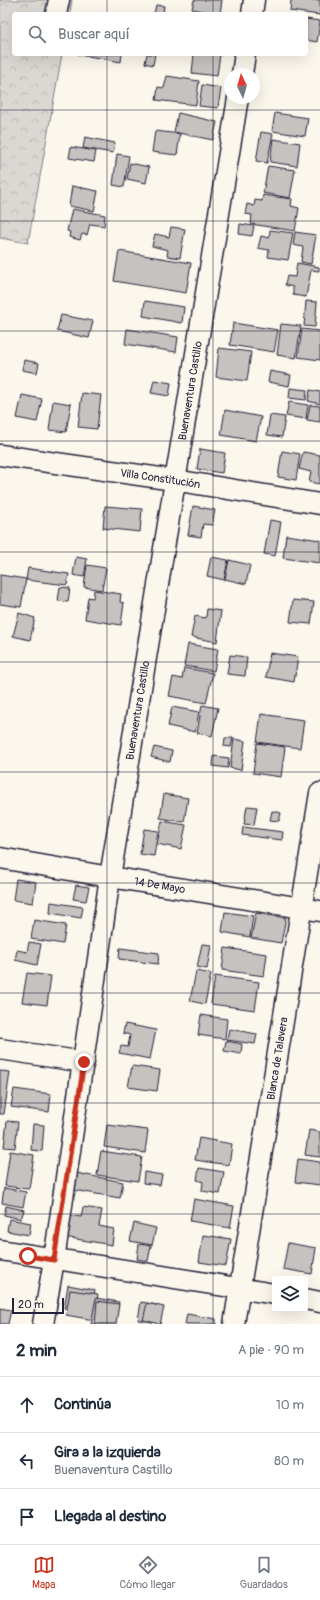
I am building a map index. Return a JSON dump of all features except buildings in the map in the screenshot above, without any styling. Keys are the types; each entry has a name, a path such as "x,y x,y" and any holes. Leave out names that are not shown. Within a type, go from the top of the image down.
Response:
{"street":[{"path":"56,12 59,0"},
{"path":"252,12 254,0"},
{"path":"243,68 246,56"},
{"name":"Buenaventura Castillo","path":"43,1324 84,1062 110,877 174,480 237,104"},
{"name":"Villa Constitución","path":"0,455 174,480 320,504"},
{"name":"Blanca de Talavera","path":"234,1324 310,910 320,793"},
{"name":"14 De Mayo","path":"0,858 310,910"},
{"path":"0,1049 84,1062"},
{"path":"0,1250 54,1260 272,1294"},
{"path":"308,1300 320,1302"}],"green space":[{"path":"0,0 72,0 70,12 12,12 12,56 62,56 28,243 0,238"}],"route":[{"path":"28,1256 54,1260 84,1062"}]}
